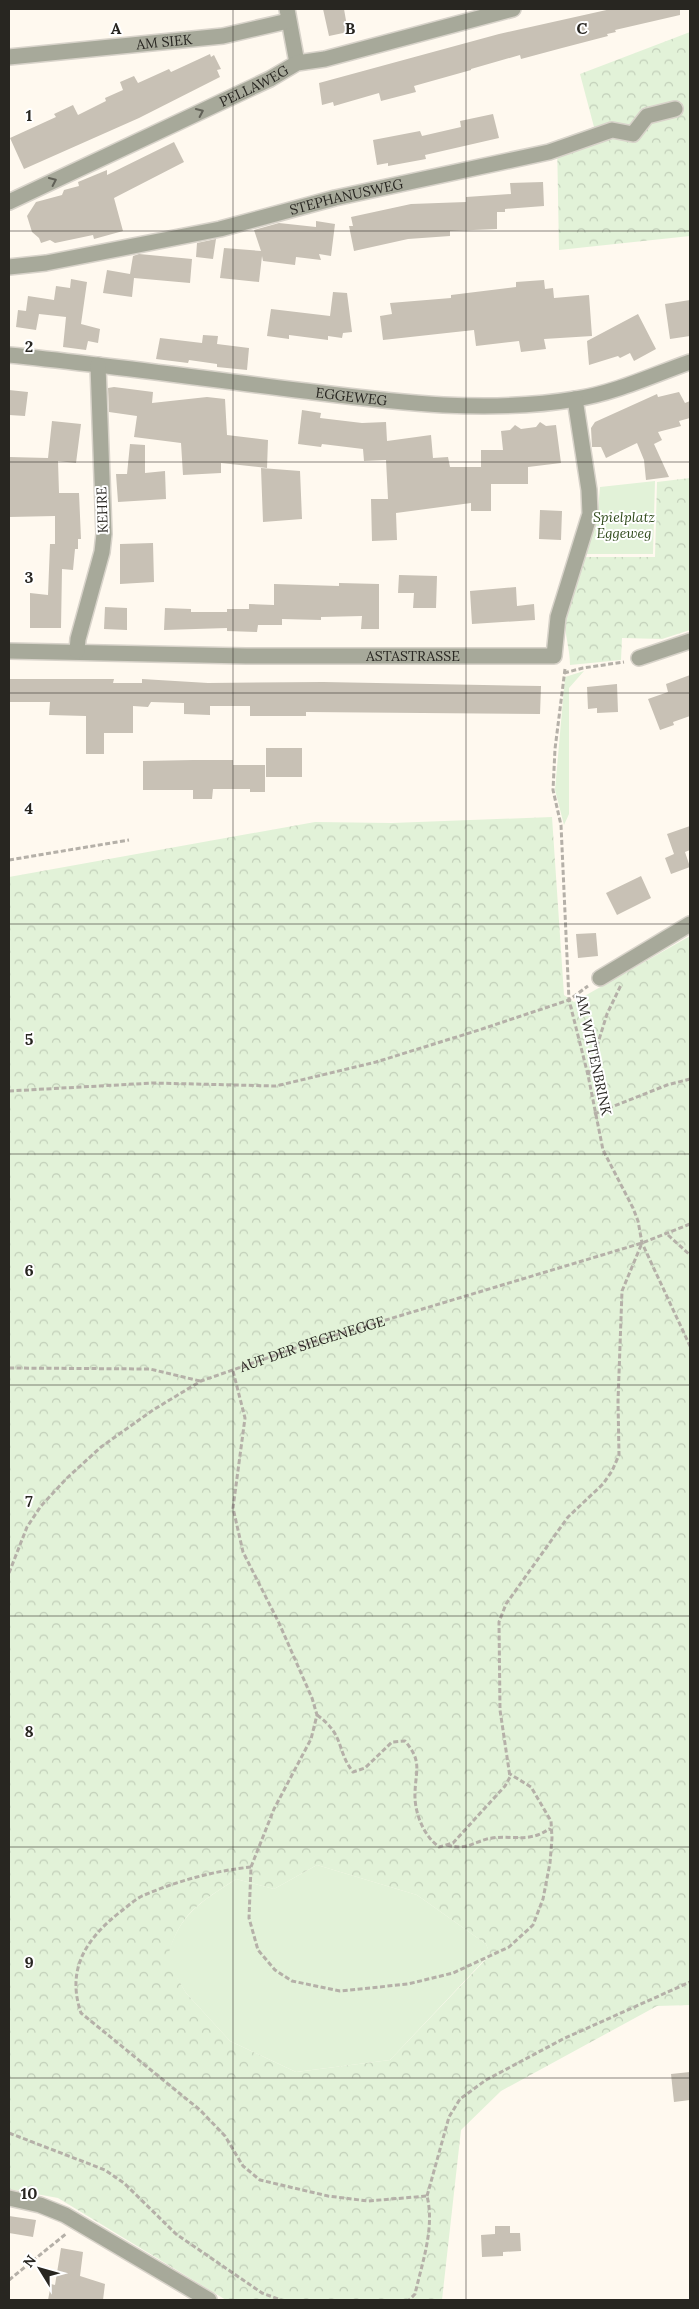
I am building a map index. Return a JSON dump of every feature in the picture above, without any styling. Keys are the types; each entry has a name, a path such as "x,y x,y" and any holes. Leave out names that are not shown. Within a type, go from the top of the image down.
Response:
{"street":[{"name":"PELLAWEG","path":"9,202 270,79 296,63 325,59 513,9"},
{"path":"287,15 296,63"},
{"name":"AM SIEK","path":"9,57 223,36 287,15"},
{"name":"STEPHANUSWEG","path":"9,267 46,263 220,229 335,198 549,152 612,130 633,134 647,116 674,109"},
{"name":"EGGEWEG","path":"9,355 399,402 467,405 575,400 600,394 690,362"},
{"name":"KEHRE","path":"77,651 78,639 102,552 104,534 98,365"},
{"name":"ASTASTRASSE","path":"9,651 246,656 554,656 558,617 590,514 589,490 575,400"},
{"path":"639,658 690,642"},
{"path":"600,978 690,924"},
{"path":"9,2198 40,2205 76,2221 209,2300"}],"path":[{"name":"AM WITTENBRINK","path":"639,658 614,665 583,668 563,674 555,749 553,790 561,825 569,1000 588,1075 594,1114 603,1150 636,1215 642,1243 690,1346"},
{"path":"9,860 130,840"},
{"path":"9,1091 153,1083 276,1086 376,1062 569,1000 600,978"},
{"path":"588,1075 607,1014 623,982"},
{"path":"594,1114 667,1084 690,1079"},
{"name":"AUF DER SIEGENEGGE","path":"9,1573 27,1527 41,1506 67,1478 116,1436 200,1381 316,1341 668,1235 690,1224"},
{"path":"668,1235 690,1255"},
{"path":"317,1715 329,1724 338,1737 346,1764 353,1772 365,1768 392,1742 405,1741 416,1759 418,1774 415,1792 417,1811 428,1838 439,1847 453,1843 505,1786 510,1774 500,1710 499,1622 506,1604 568,1517 603,1484 620,1455 618,1401 622,1291 642,1243"},
{"path":"9,1368 150,1369 200,1381"},
{"path":"233,1371 245,1418 233,1508 243,1552 279,1623 312,1698 317,1715 311,1739 274,1809 251,1867 249,1918 258,1950 275,1970 292,1981 340,1991 366,1990 408,1984 453,1973 509,1947 533,1925 543,1899 550,1864 552,1830 551,1821 531,1788 510,1774"},
{"path":"447,1845 466,1848 492,1838 512,1839 529,1837 543,1833 549,1828 552,1830"},
{"path":"251,1867 215,1871 140,1897 100,1928 83,1954 76,1974 75,1995 81,2013 200,2110 225,2136 243,2166 260,2180 328,2196 368,2201 427,2196"},
{"path":"409,2300 415,2294 430,2228 431,2210 427,2196 449,2117 460,2099 486,2080 563,2039 690,1982"},
{"path":"9,2133 105,2170 124,2183 176,2234 262,2293 281,2300"},
{"path":"9,2280 67,2233 76,2221"}],"green space":[{"path":"690,32 690,236 559,250 557,140 594,127 580,74"},
{"path":"690,478 690,630 662,639 622,638 621,660 570,665 565,626 566,608 583,557 655,557 657,482"},
{"name":"Spielplatz Eggeweg","path":"655,481 653,554 586,554 598,510 600,487"},
{"path":"584,671 569,688 569,814 564,825 555,790 565,677"},
{"path":"552,817 564,995 574,1002 690,936 690,2005 657,2006 501,2091 461,2130 442,2300 226,2300 58,2198 9,2189 9,877 315,822 392,823","holes":["317,1865 417,1895 486,1944 490,1955 390,2060 296,2072 230,2041 186,1993 167,1960 177,1931 184,1920 201,1903 236,1879 274,1889"]},
{"path":"317,1865 417,1895 486,1944 490,1954 390,2060 296,2072 230,2041 186,1993 166,1960 177,1931 184,1921 200,1904 236,1879 274,1889"}],"building":[{"path":"323,9 344,9 348,32 329,36"},
{"path":"611,9 680,9 680,15 615,30 616,32 607,34 608,36 521,59 520,55 471,69 414,86 416,92 381,101 379,93 334,106 333,102 322,105 319,83 499,34"},
{"path":"210,54 211,57 214,55 221,69 217,70 220,77 139,118 24,169 10,138 56,117 54,114 73,105 78,115 106,101 105,98 123,90 120,82 134,76 138,83 169,69 171,72"},
{"path":"493,114 499,138 425,155 426,159 388,166 388,163 377,165 373,140 420,131 422,136 461,127 460,121"},
{"path":"174,142 184,162 114,198 123,231 94,239 93,235 55,243 50,240 41,243 39,238 32,232 27,216 36,202 62,195 64,190 79,186 78,182 107,170 107,175"},
{"path":"543,182 544,206 505,209 505,212 497,212 497,229 450,231 450,236 408,239 354,251 349,226 353,226 351,217 411,204 466,202 466,197 511,194 510,183"},
{"path":"316,221 335,224 331,256 319,254 321,260 296,257 295,265 263,261 262,256 259,282 220,278 224,248 261,251 254,230 279,223 316,227"},
{"path":"216,239 213,259 196,257 197,243"},
{"path":"139,254 192,259 190,283 134,278 132,297 103,293 107,270 130,274 133,256"},
{"path":"71,279 87,282 81,324 100,329 98,343 88,341 86,350 63,347 66,317 39,314 36,330 16,327 18,310 26,311 28,296 54,300 56,286 70,288"},
{"path":"544,280 545,289 553,288 554,298 589,295 592,336 544,339 546,349 521,352 519,341 476,346 474,330 383,340 380,316 392,314 390,303 451,298 451,295 516,287 516,282"},
{"path":"333,292 347,293 352,332 343,333 342,338 328,336 328,340 289,335 289,339 267,336 271,309 330,316"},
{"path":"690,300 690,336 670,339 665,304"},
{"path":"638,314 656,349 634,361 630,353 620,358 618,356 589,365 587,341"},
{"path":"203,335 218,336 217,344 249,348 247,370 217,367 217,364 189,360 188,363 156,359 160,338 202,343"},
{"path":"114,387 153,392 152,403 207,397 225,399 227,435 268,440 267,468 221,463 221,473 183,475 181,443 134,437 137,416 109,412 108,388"},
{"path":"9,390 28,392 25,416 9,415"},
{"path":"679,392 685,403 690,401 690,418 679,421 681,426 658,432 662,440 654,444 669,477 646,480 644,460 637,443 606,458 601,447 592,447 591,428 595,422 657,394 658,397"},
{"path":"302,410 321,413 320,418 362,423 386,422 387,441 431,435 433,458 448,457 450,467 481,467 481,450 503,450 501,431 510,430 515,425 521,429 536,427 540,422 546,426 556,425 561,463 528,467 528,484 491,484 491,511 471,511 471,503 396,513 397,540 372,541 371,499 388,499 386,460 364,461 363,449 322,444 321,447 298,444"},
{"path":"52,421 81,424 76,463 58,461 59,493 79,493 81,539 78,539 78,549 75,549 73,570 62,569 61,628 30,628 30,593 48,595 50,544 55,544 55,516 9,517 9,457 48,458"},
{"path":"130,444 145,445 145,473 165,471 166,499 118,502 116,474 127,474"},
{"path":"261,468 300,471 302,519 263,522"},
{"path":"540,510 562,511 561,540 539,539"},
{"path":"153,543 154,582 120,584 120,544"},
{"path":"399,575 437,576 436,608 413,608 414,593 398,593"},
{"path":"339,583 379,584 379,629 361,629 362,616 321,617 321,620 282,619 282,625 258,625 257,632 227,631 227,628 164,630 165,608 191,609 191,612 227,612 227,609 249,609 249,604 274,605 274,584 339,586"},
{"path":"516,587 517,606 534,604 535,620 472,624 470,591"},
{"path":"105,607 127,608 127,630 104,629"},
{"path":"690,675 690,716 673,722 674,725 660,730 648,699 668,692 666,684"},
{"path":"9,679 114,679 113,683 142,683 142,679 208,683 323,682 541,686 540,714 306,712 306,716 250,716 250,706 210,706 210,715 184,714 184,703 151,702 148,707 133,706 133,733 104,733 104,754 86,754 86,716 49,715 50,702 9,702"},
{"path":"617,684 618,712 597,713 597,708 588,709 587,687"},
{"path":"266,748 302,748 302,777 266,777"},
{"path":"233,760 233,765 265,765 265,792 250,792 250,789 213,789 212,799 193,799 193,790 143,790 143,761"},
{"path":"690,826 690,850 685,852 690,867 671,874 665,858 674,854 667,834"},
{"path":"641,876 651,898 617,915 606,893"},
{"path":"596,933 598,956 578,958 576,934"},
{"path":"690,2072 690,2100 674,2102 671,2074"},
{"path":"9,2216 36,2220 33,2237 9,2233"},
{"path":"495,2226 510,2226 510,2233 520,2233 521,2251 503,2252 503,2256 482,2257 481,2235 495,2234"},
{"path":"61,2248 83,2252 80,2276 105,2284 103,2300 48,2300 51,2284 55,2285"}]}
